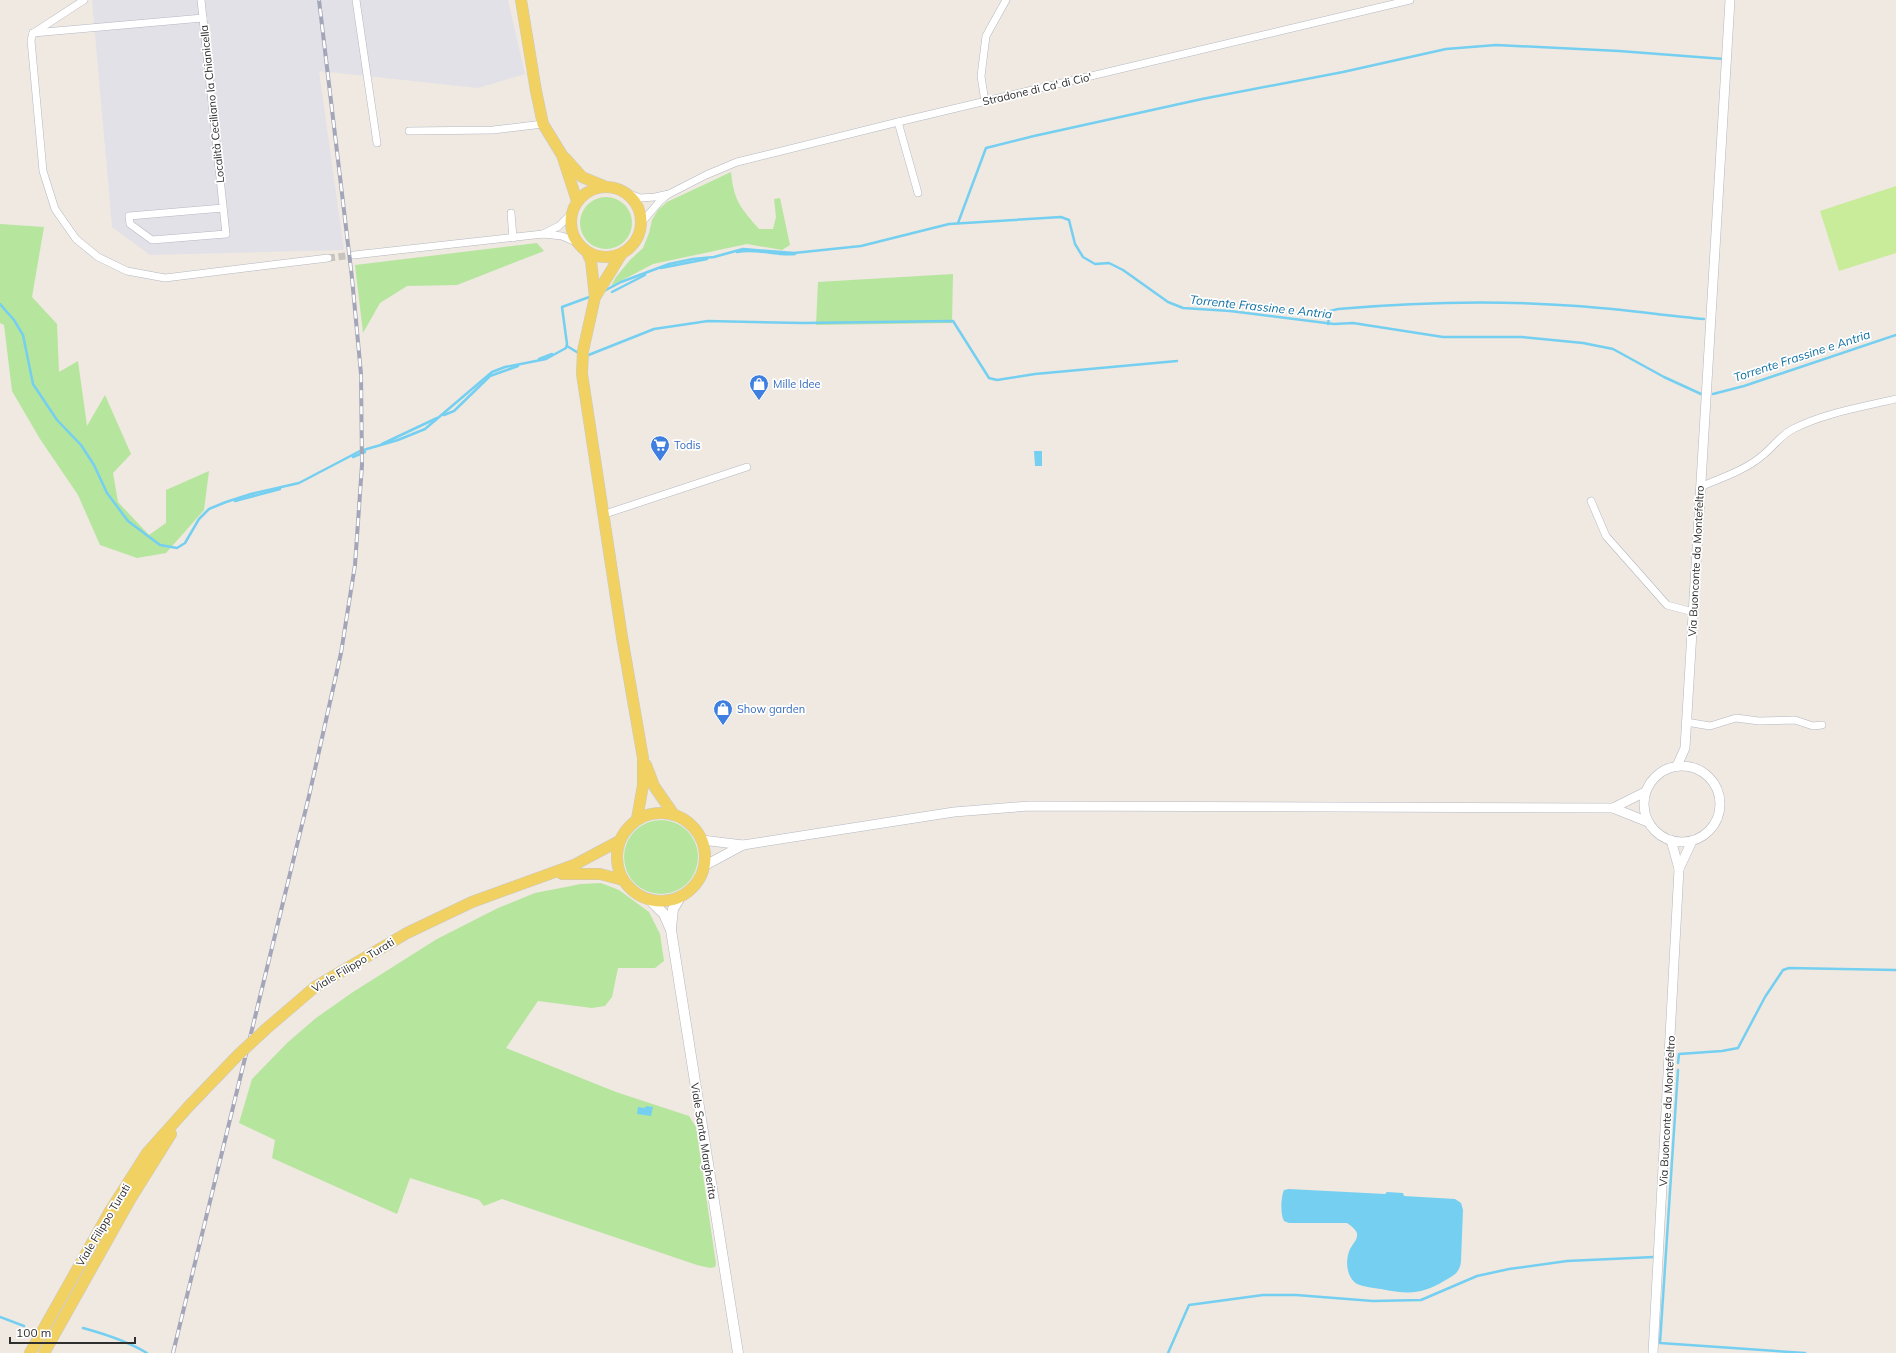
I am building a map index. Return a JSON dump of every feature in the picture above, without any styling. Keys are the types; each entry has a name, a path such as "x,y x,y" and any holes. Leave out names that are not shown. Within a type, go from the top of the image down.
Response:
{"main road":[{"path":"521,0 543,124 562,155 582,177 591,182 616,188 627,193 638,206 642,222 641,231 637,240 630,248 611,257 599,256 587,252"},
{"path":"562,155 577,201"},
{"path":"605,186 594,188 585,193 577,201 571,214 571,225 573,234 578,243 587,252 591,261 595,296 583,351 582,374 605,514 622,637 643,758 643,785 637,819"},
{"path":"595,296 622,253"},
{"path":"643,758 654,786 674,815"},
{"path":"654,813 674,815 691,824 702,840 705,857 704,866 696,883 681,896 666,901 650,900 634,892 623,880 617,861 620,841 626,830 637,819 654,813"},
{"name":"Viale Filippo Turati","path":"30,1353 110,1210 147,1153 188,1106 266,1029 315,987 407,933 472,902 551,875 585,860 620,841"},
{"name":"Viale Filippo Turati","path":"551,875 593,873 612,876 623,880"},
{"name":"Viale Santa Margherita","path":"681,896 673,909 671,930 738,1353"},
{"name":"Viale Santa Margherita","path":"650,900 664,914 671,930"},
{"name":"Viale Filippo Turati","path":"44,1353 131,1198 188,1106"}],"street":[{"path":"84,0 33,33 31,40 43,171 55,209 76,239 98,257 127,271 165,278 328,258"},
{"name":"Località Ceciliano la Chianicella","path":"201,0 226,234 152,240 130,224 129,216 223,208"},
{"path":"356,0 377,143"},
{"path":"518,0 524,13"},
{"path":"985,102 981,76 986,36 1006,0"},
{"name":"Stradone di Ca' di Cio'","path":"669,194 706,175 767,151 985,102 1410,0"},
{"name":"Via Buonconte da Montefeltro","path":"1685,748 1730,0"},
{"path":"33,33 203,18"},
{"path":"898,122 918,193"},
{"path":"409,131 493,130 543,124"},
{"path":"627,193 640,198 669,194"},
{"path":"642,222 656,205 669,194"},
{"path":"512,213 513,238"},
{"path":"543,234 559,226 571,214"},
{"path":"354,256 543,234 562,236 578,243"},
{"path":"1700,487 1748,466 1764,455 1772,445 1792,430 1817,419 1896,400"},
{"path":"605,514 747,468"},
{"path":"1590,501 1606,536 1667,605 1693,612"},
{"path":"1686,722 1710,726 1736,718 1759,721 1795,720 1813,726 1822,725"},
{"path":"1677,766 1685,748"},
{"path":"1685,748 1692,767"},
{"path":"1677,766 1692,767 1708,775 1717,786 1721,799 1720,814 1714,826 1704,836 1692,841 1681,842 1671,840 1656,832 1648,822 1643,805 1645,792 1651,780 1661,771 1677,766"},
{"path":"1613,808 1645,792"},
{"path":"702,840 743,845 954,812 1029,806 1613,808 1648,822"},
{"path":"1671,840 1680,869"},
{"path":"1680,869 1692,841"},
{"path":"704,866 743,845"},
{"name":"Via Buonconte da Montefeltro","path":"1653,1353 1680,869"}],"shaded area":[{"path":"92,0 508,0 525,74 478,88 319,71 344,250 150,255 112,227"}],"green space":[{"path":"731,172 736,197 747,215 759,229 773,229 776,217 774,199 780,198 790,245 782,250 747,244 653,264 611,286 616,277 630,260 643,248 652,220 658,210 667,202"},
{"path":"1896,186 1896,253 1839,271 1820,211"},
{"path":"601,197 611,197 625,204 632,218 632,228 625,242 611,249 601,249 591,245 584,238 580,228 580,218 584,208 591,201"},
{"path":"0,224 44,227 32,297 57,324 59,372 78,361 87,426 105,395 131,454 113,473 118,502 149,535 166,523 166,490 209,471 204,510 166,553 137,558 100,545 78,495 40,439 12,391 4,325 0,323"},
{"path":"537,243 544,251 457,285 407,286 380,303 363,333 355,265"},
{"path":"953,274 952,323 816,325 818,282"},
{"path":"654,820 668,820 682,826 692,836 698,850 696,871 692,878 682,888 668,894 654,894 640,888 630,878 624,864 624,850 630,836 640,826"},
{"path":"601,883 619,890 649,912 660,934 664,961 655,968 618,968 612,997 605,1006 592,1008 538,1001 506,1048 616,1092 689,1116 696,1127 716,1264 715,1267 710,1268 697,1265 502,1199 484,1206 479,1200 410,1178 397,1214 272,1158 275,1140 239,1123 252,1079 287,1043 316,1018 353,992 437,939 498,908 535,893 581,884"}],"water":[{"path":"1034,451 1042,451 1042,466 1035,466"},
{"path":"646,1106 653,1107 651,1116 637,1114 638,1107 645,1108"},
{"path":"1284,1190 1385,1194 1387,1192 1403,1193 1404,1196 1455,1199 1461,1203 1463,1210 1461,1261 1458,1271 1453,1276 1436,1286 1414,1292 1390,1291 1357,1284 1353,1281 1349,1273 1347,1263 1348,1253 1357,1238 1356,1231 1347,1223 1289,1223 1284,1221 1281,1210 1282,1197"}],"waterway":[{"path":"958,223 986,148 1202,99 1343,72 1446,49 1496,45 1619,51 1724,59"},
{"name":"Torrente Frassine e Antria","path":"604,291 621,282 669,264 693,259 714,257 743,249 794,253 861,246 949,224 1061,217 1069,220 1075,244 1083,257 1095,264 1109,263 1123,270 1168,302 1183,308 1230,311 1334,324 1353,323 1443,337 1522,337 1583,343 1613,349 1664,377 1701,394"},
{"name":"Torrente Frassine e Antria","path":"737,252 751,251 795,254"},
{"name":"Torrente Frassine e Antria","path":"661,268 707,259"},
{"path":"612,292 645,275"},
{"name":"Torrente Frassine e Antria","path":"0,304 14,320 23,335 33,384 57,420 81,445 94,465 107,493 128,521 160,545 177,548 185,543 199,519 209,509 251,494 299,483 360,451 398,440 425,429 492,372 505,367 546,359 566,348 567,344 562,307 592,296"},
{"path":"1328,324 1330,311 1338,309 1487,302 1577,306 1704,319"},
{"path":"586,356 654,329 708,321 803,323 953,321 989,378 997,380 1035,374 1177,361"},
{"name":"Torrente Frassine e Antria","path":"1713,394 1744,386 1896,335"},
{"path":"567,346 580,354"},
{"name":"Torrente Frassine e Antria","path":"539,359 552,354"},
{"name":"Torrente Frassine e Antria","path":"444,415 454,411 490,376 518,366"},
{"name":"Torrente Frassine e Antria","path":"382,444 437,418"},
{"name":"Torrente Frassine e Antria","path":"353,457 365,452"},
{"name":"Torrente Frassine e Antria","path":"235,501 280,489"},
{"path":"1678,1063 1679,1054 1722,1051 1738,1048 1765,997 1783,970 1789,968 1896,970"},
{"path":"1678,1070 1660,1343 1805,1353"},
{"path":"1168,1353 1189,1305 1263,1295 1296,1295 1373,1301 1421,1300 1477,1276 1509,1269 1567,1261 1654,1257"},
{"path":"0,1317 24,1326"},
{"path":"83,1328 116,1338 147,1353"}],"tunnel":[{"path":"328,258 354,255"}],"railway":[{"path":"173,1353 309,796 341,653 355,565 362,465 361,374 352,278 319,0"}],"place":[{"name":"Mille Idee","path":"759,401"},
{"name":"Todis","path":"660,462"},
{"name":"Show garden","path":"723,726"}]}
